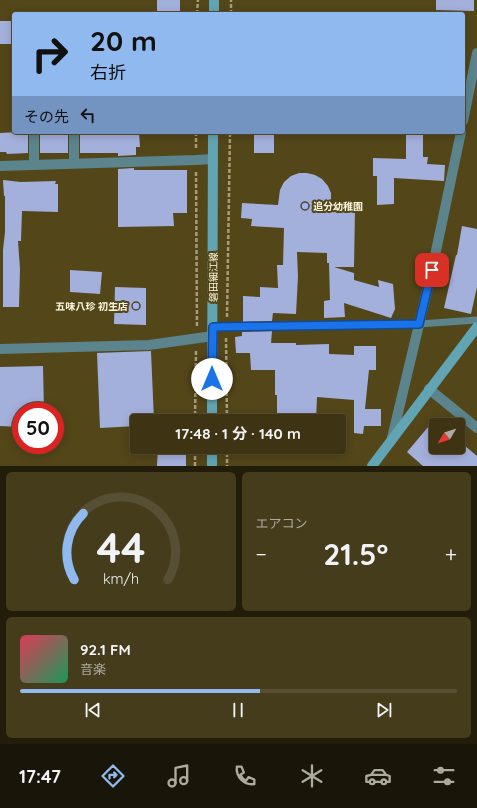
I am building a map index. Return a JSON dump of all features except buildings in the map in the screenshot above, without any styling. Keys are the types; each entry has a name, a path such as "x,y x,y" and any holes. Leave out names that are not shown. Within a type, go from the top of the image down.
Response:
{"main road":[{"path":"214,0 214,12"},
{"name":"磐田細江線","path":"212,414 213,134"},
{"path":"372,466 477,327"},
{"path":"212,454 212,466"}],"street":[{"path":"465,111 477,53"},
{"path":"34,134 34,165"},
{"path":"74,134 74,163"},
{"path":"392,438 432,270 461,134"},
{"path":"0,166 212,159"},
{"path":"0,349 149,345 196,338 213,332"},
{"path":"429,389 477,428"}],"lane":[{"path":"213,332 226,327 419,324 477,320"}],"path":[{"path":"197,12 198,0"},
{"path":"231,0 231,12"},
{"path":"195,414 196,134"},
{"path":"226,414 226,327 230,134"},
{"path":"195,454 195,466"},
{"path":"227,454 227,466"}],"place":[{"name":"追分幼稚園","path":"305,206"},
{"name":"五味八珍 初生店","path":"136,306"}],"route":[{"path":"212,379 213,327 419,324 432,270"}]}
